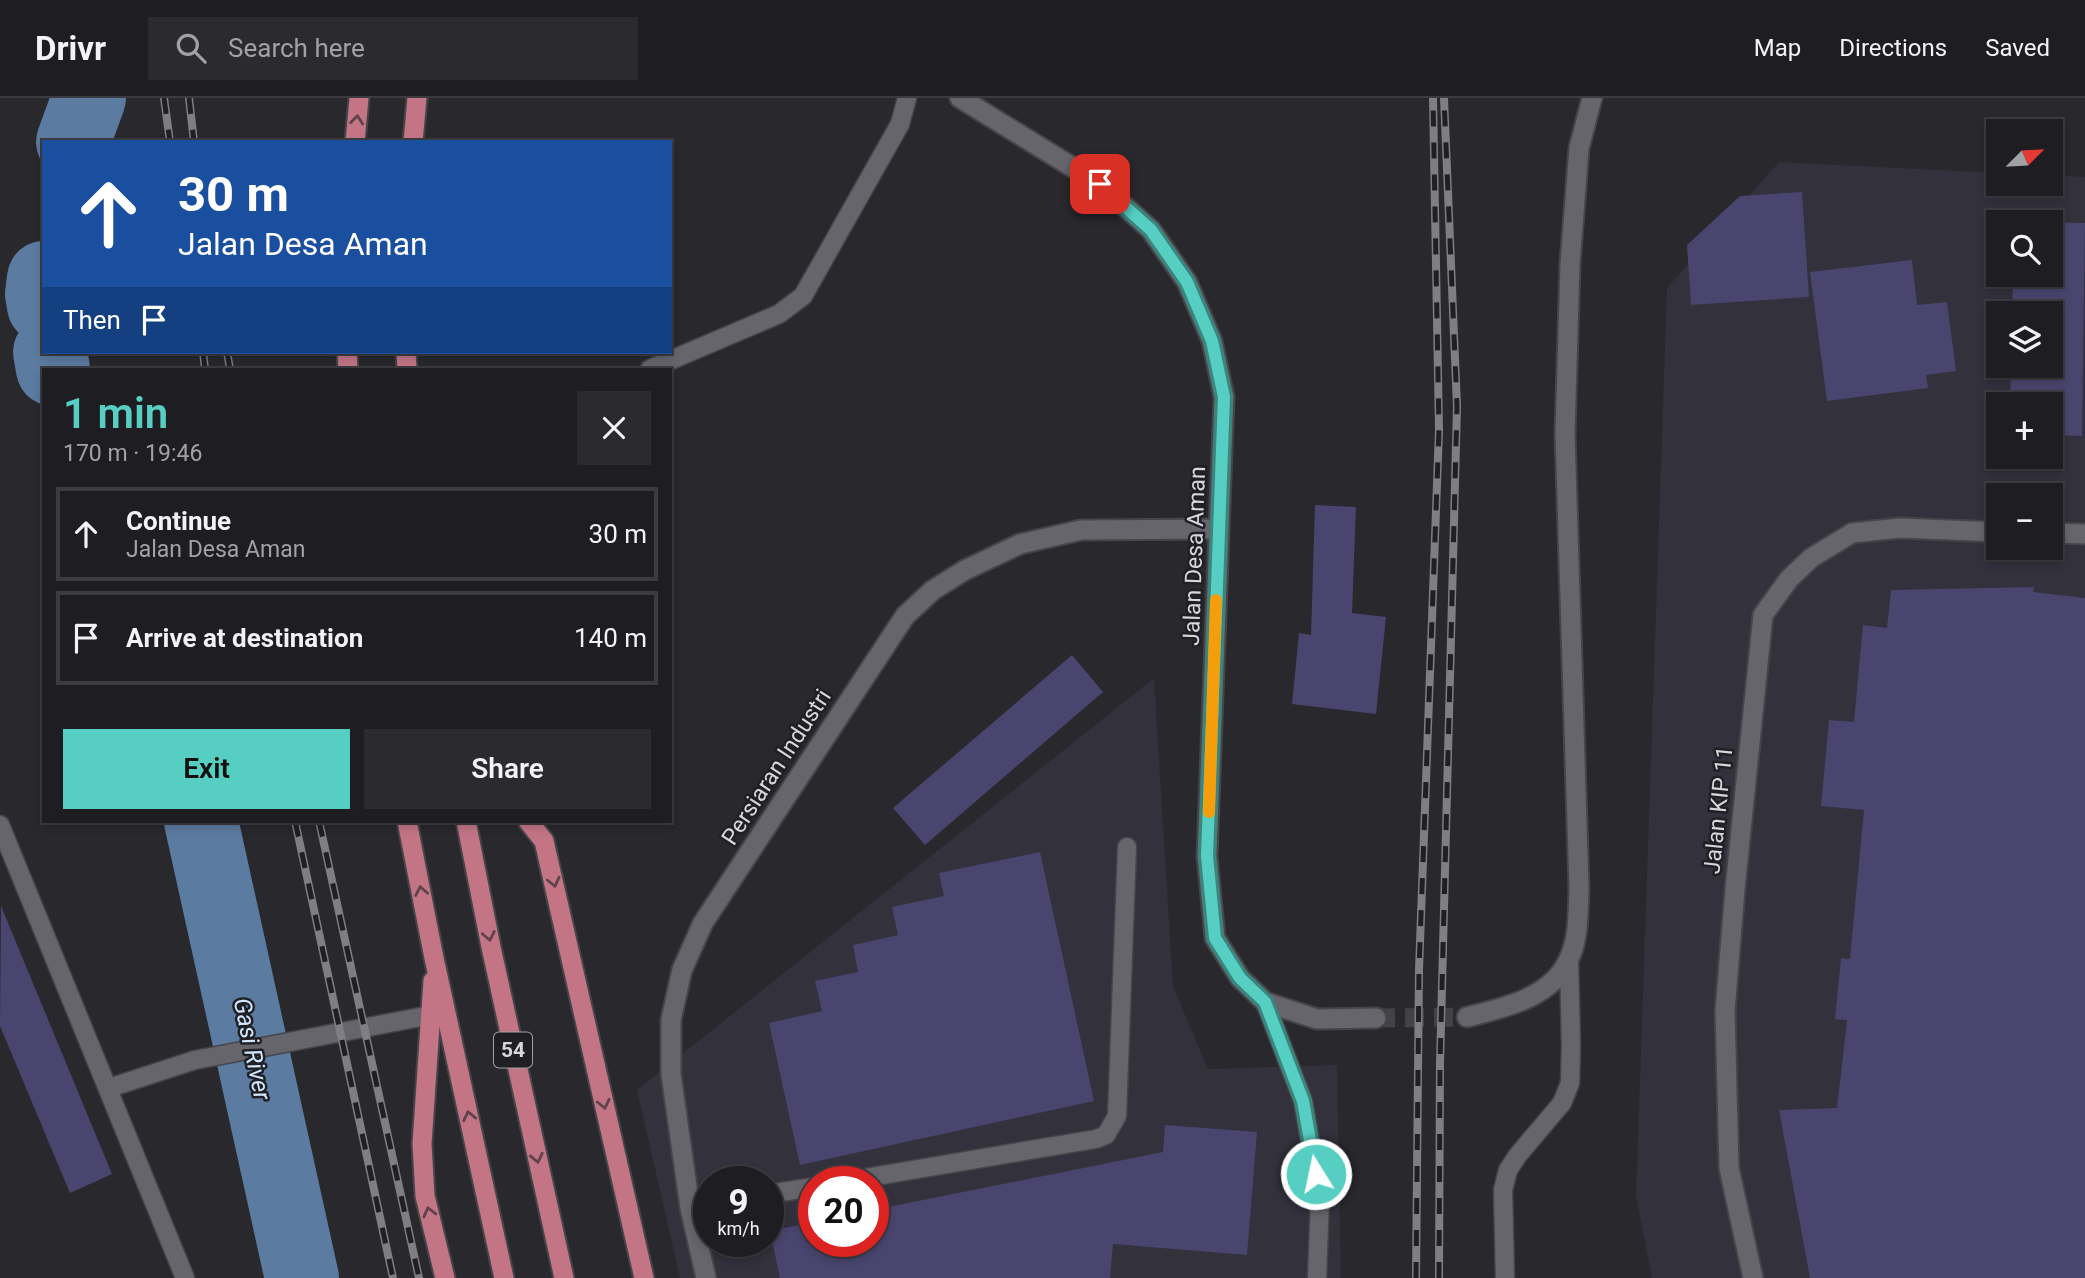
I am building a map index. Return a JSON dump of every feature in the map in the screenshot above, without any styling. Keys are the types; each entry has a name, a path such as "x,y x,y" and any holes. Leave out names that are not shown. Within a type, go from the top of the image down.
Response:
{"highway":[{"path":"355,140 359,98"},
{"path":"413,140 417,98"},
{"path":"407,823 434,958 505,1278"},
{"name":"54","path":"466,823 564,1278"},
{"path":"530,823 544,841 644,1278"},
{"path":"434,958 422,1144 425,1196 445,1278"}],"street":[{"name":"Jalan Desa Aman","path":"960,98 1100,184 1151,230 1187,282 1212,341 1224,397 1207,856 1215,938 1240,978 1265,1002 1317,1019 1376,1018"},
{"path":"1467,1017 1506,1007 1540,991 1557,977 1569,960 1577,927 1579,889 1564,434 1570,264 1579,148 1592,98"},
{"name":"Jalan KIP 11","path":"1753,1278 1729,1168 1725,1011 1763,615 1789,579 1811,558 1852,533 1900,528 1986,531"},
{"name":"Persiaran Industri","path":"693,1178 671,1074 671,1020 682,970 703,923 905,616 933,590 1020,544 1081,530 1219,529"},
{"path":"2063,533 2085,534"},
{"name":"Persiaran Industri","path":"704,1257 706,1278"}],"lane":[{"path":"652,368 779,314 803,296 900,124 907,98"},
{"path":"0,825 186,1278"},
{"path":"889,1174 1096,1139 1106,1135 1116,1116 1127,847"},
{"path":"1505,1278 1503,1190 1508,1170 1517,1155 1562,1103 1570,1083 1569,960"},
{"path":"1265,1002 1303,1101 1320,1198 1317,1278"},
{"path":"109,1088 195,1060 431,1016"}],"shaded area":[{"path":"1779,162 1986,172 1986,196 2063,196 2063,176 2085,177 2085,1278 1652,1278 1636,1197 1667,288"},
{"path":"1154,678 1173,986 1208,1069 1337,1065 1341,1278 680,1278 637,1090"}],"building":[{"path":"1802,192 1809,297 1691,305 1687,245 1740,196"},
{"path":"2063,222 2085,223 2082,436 2063,435 2063,392 2010,392 2011,378 2063,378 2063,301 2012,301 2013,287 2063,287"},
{"path":"1912,260 1917,305 1947,302 1956,371 1926,375 1928,388 1827,401 1810,272"},
{"path":"1315,505 1356,507 1352,613 1386,617 1376,714 1292,704 1299,633 1311,635"},
{"path":"2034,587 2033,592 2085,598 2085,1278 1810,1278 1779,1110 1837,1108 1847,1020 1835,1019 1841,958 1850,959 1864,810 1821,806 1829,720 1854,722 1863,625 1887,628 1891,590"},
{"path":"1072,655 1103,692 925,845 893,808"},
{"path":"1040,852 1094,1101 800,1165 769,1023 822,1011 815,981 858,972 853,945 898,935 892,907 944,896 939,873"},
{"path":"1,906 112,1174 70,1193 0,1026"},
{"path":"1165,1125 1257,1132 1247,1255 1113,1244 1110,1278 780,1278 776,1257 784,1257 784,1228 798,1225 798,1257 889,1257 889,1207 1163,1152"}],"waterway":[{"name":"Gasi River","path":"74,140 89,98"},
{"name":"Gasi River","path":"50,354 53,368"},
{"name":"Gasi River","path":"201,823 302,1278"}],"tunnel":[{"path":"1376,1018 1467,1017"}],"railway":[{"path":"164,98 170,140"},
{"path":"189,98 194,140"},
{"path":"1416,1278 1419,970 1439,430 1433,98"},
{"path":"1439,1278 1440,1064 1457,406 1444,98"},
{"path":"203,354 205,368"},
{"path":"227,354 230,368"},
{"path":"295,823 393,1278"},
{"path":"319,823 419,1278"}],"slow traffic":[{"path":"1209,812 1216,600"}],"route":[{"path":"1100,184 1151,230 1187,282 1212,341 1224,397 1207,856 1215,938 1240,978 1265,1002 1303,1101 1316,1174"}]}
